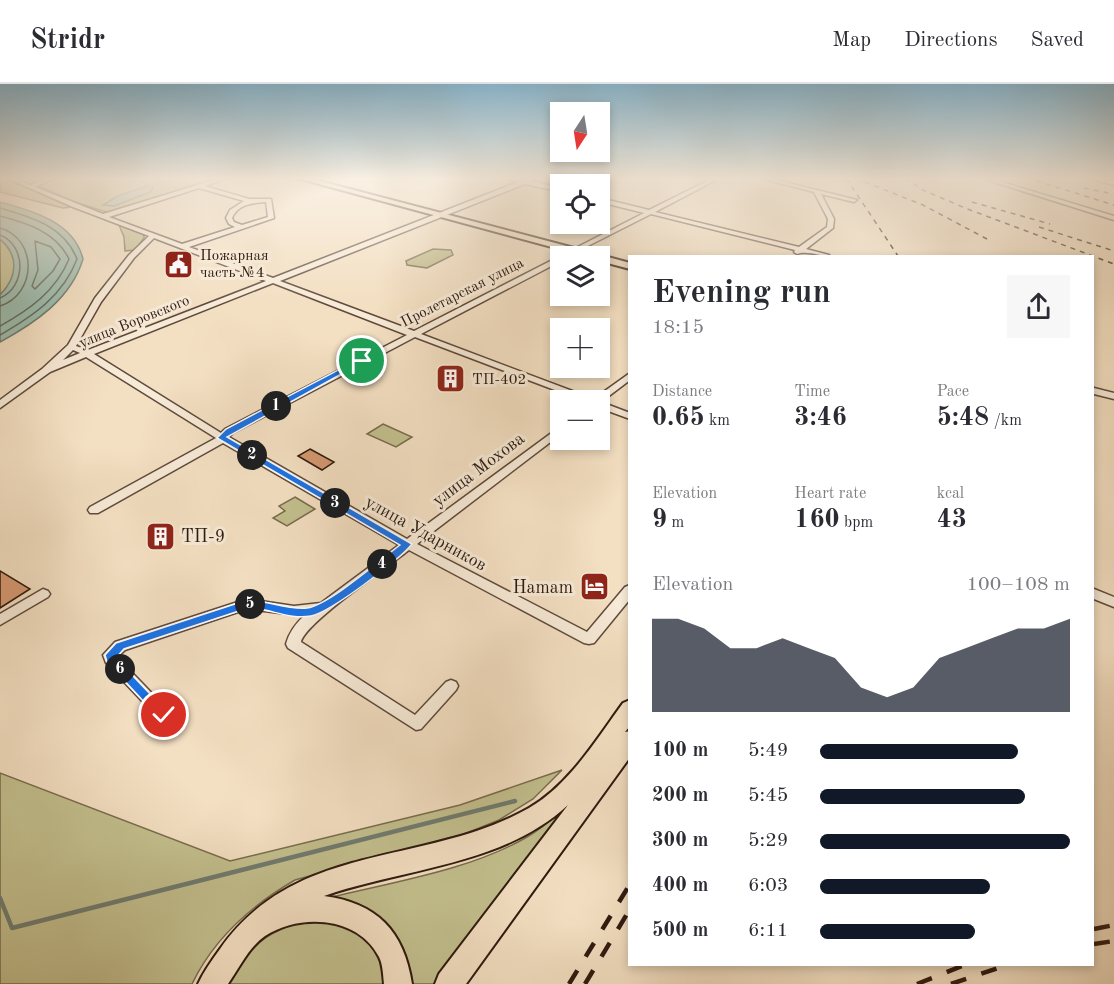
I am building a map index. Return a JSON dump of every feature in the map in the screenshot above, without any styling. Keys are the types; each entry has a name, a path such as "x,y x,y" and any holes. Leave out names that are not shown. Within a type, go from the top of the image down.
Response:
{"main road":[{"path":"459,220 555,246"},
{"path":"610,261 628,265"},
{"path":"212,984 228,955 249,928 273,908 308,888 478,842 507,832 540,813 572,786 628,712"},
{"path":"449,984 628,743"},
{"path":"249,928 303,910 327,909 348,912 374,927 386,942 395,963 398,984"}],"street":[{"path":"115,220 562,390"},
{"path":"229,220 242,228"},
{"path":"184,246 265,220"},
{"name":"улица Воровского","path":"46,370 427,220"},
{"name":"Пролетарская улица","path":"584,246 634,220"},
{"path":"682,220 823,255"},
{"path":"794,255 826,232 831,224 829,220"},
{"path":"0,405 46,370 71,347 85,329 92,308 139,247 155,235"},
{"name":"Пролетарская улица","path":"94,510 216,444 229,430 550,263"},
{"name":"улица Ударников","path":"71,347 221,438 407,544 589,639 628,592"},
{"path":"610,391 628,378"},
{"path":"1094,391 1114,396"},
{"path":"610,409 628,415"},
{"name":"улица Мохова","path":"451,686 416,724 293,644 298,631 331,603 550,437"},
{"path":"0,620 43,594"},
{"path":"1094,594 1114,602"},
{"path":"164,715 111,659 110,655 120,646 247,604 263,604 298,613 310,612 331,603"}],"shaded area":[{"path":"119,225 144,234 144,238 135,250 125,251 124,237"},
{"path":"0,239 11,253 15,267 11,281 0,295"},
{"path":"433,249 451,250 453,255 427,268 407,265 406,261"},
{"path":"383,424 412,437 396,447 367,434"},
{"path":"295,497 315,509 287,526 273,518 285,511 279,506"},
{"path":"562,770 533,799 499,820 467,833 295,880 264,900 223,937 201,967 192,984 0,984 0,773 230,861 460,805"},
{"path":"580,793 438,984 404,984 401,959 317,901 452,868 504,849 541,827"},
{"path":"320,916 371,934 390,984 226,984 247,956 265,938 287,927"}],"water":[{"path":"0,220 50,220 71,236 83,259 70,286 61,298 26,327 0,342 0,295 10,281 14,266 11,252 0,239"}],"building":[{"path":"310,449 334,462 322,470 298,456"},
{"path":"0,571 30,589 0,608"}],"waterway":[{"path":"0,898 12,928 515,801"}],"railway":[{"path":"874,220 897,255"},
{"path":"951,220 987,239"},
{"path":"997,220 1090,255"},
{"path":"1036,220 1050,224"},
{"path":"1039,227 1114,251"},
{"path":"1094,256 1114,264"},
{"path":"569,984 628,887"},
{"path":"585,984 628,912"},
{"path":"1094,929 1114,925"},
{"path":"1094,944 1114,941"},
{"path":"917,984 962,966"},
{"path":"951,984 1004,966"}],"place":[{"name":"Пожарная часть №4","path":"179,264"},
{"name":"ТП-402","path":"451,379"},
{"name":"ТП-9","path":"160,536"},
{"name":"Hamam","path":"594,587"}],"route":[{"path":"164,715 111,659 110,655 120,646 215,612 247,604 263,604 287,612 310,612 331,603 407,544 221,438 229,430 362,361"}]}
